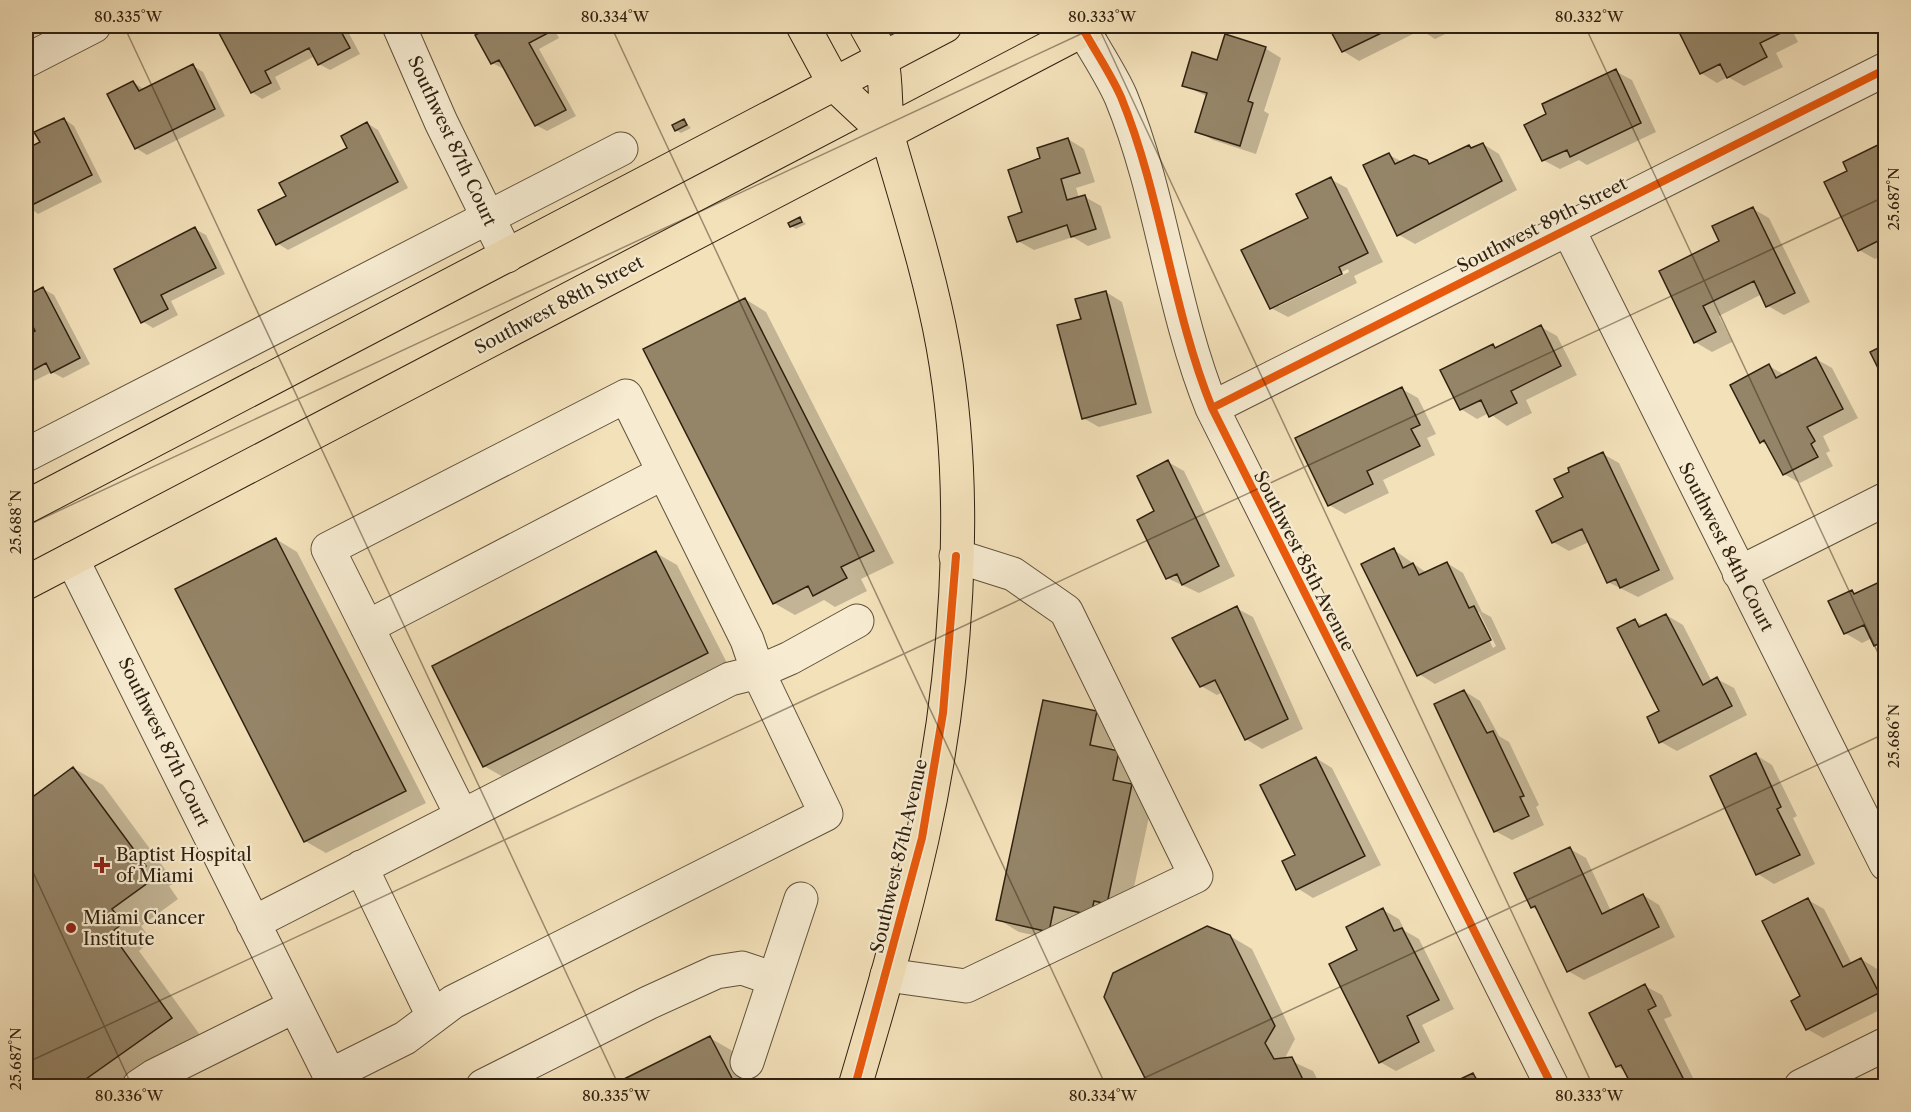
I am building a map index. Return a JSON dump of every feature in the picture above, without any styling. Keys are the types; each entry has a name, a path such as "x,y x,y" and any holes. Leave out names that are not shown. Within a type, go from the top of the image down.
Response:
{"main road":[{"path":"803,26 835,85 886,133"},
{"name":"Southwest 87th Avenue","path":"855,1086 887,975 922,838 935,772 949,657 956,556 955,463 943,348 928,276 886,133 882,58 866,26"},
{"path":"26,507 945,26"},
{"name":"Southwest 88th Street","path":"26,583 1087,27"}],"street":[{"path":"26,61 94,26"},
{"name":"Southwest 87th Court","path":"399,26 441,122 507,255"},
{"name":"Southwest 85th Avenue","path":"1087,27 1124,106 1153,199 1185,334 1212,408 1552,1086"},
{"name":"Southwest 89th Street","path":"1212,408 1886,69"},
{"path":"26,454 621,149"},
{"name":"Southwest 84th Court","path":"1568,229 1886,864"},
{"path":"332,1081 405,1038 453,1002 826,814 758,672 747,640 626,396 328,549 462,816"},
{"path":"367,627 663,473"},
{"path":"1739,573 1886,499"},
{"path":"887,975 966,986 1197,876 1066,611 1013,574 956,556"},
{"name":"Southwest 87th Court","path":"72,560 332,1081"},
{"path":"253,923 730,679 758,672 790,658 857,621"},
{"path":"361,867 433,1016"},
{"path":"747,1062 801,899"},
{"path":"483,1086 658,998 716,972 742,968 774,979"},
{"path":"140,1086 154,1076 295,1006"},
{"path":"1801,1086 1886,1044"}],"building":[{"path":"233,26 338,26 350,48 318,65 309,48 265,71 271,83 251,93 219,33"},
{"path":"494,26 546,26 550,32 529,43 566,110 535,126 499,60 491,64 475,35"},
{"path":"1328,26 1396,26 1342,52"},
{"path":"1681,26 1779,26 1783,32 1760,43 1767,57 1727,78 1720,64 1700,74 1677,28"},
{"path":"1225,34 1266,47 1248,101 1253,103 1240,146 1195,132 1207,93 1182,86 1192,52 1217,60"},
{"path":"193,64 215,109 135,149 107,94 133,81 139,91"},
{"path":"1616,69 1641,123 1570,157 1567,150 1542,161 1524,125 1546,114 1542,104"},
{"path":"64,118 92,175 26,208 26,149 40,142 34,132"},
{"path":"684,119 687,125 675,131 672,125"},
{"path":"367,122 398,182 276,245 258,210 286,196 279,183 347,148 341,136"},
{"path":"1068,138 1080,173 1061,179 1067,200 1085,195 1096,229 1071,237 1067,225 1017,242 1008,217 1022,212 1008,170 1040,158 1037,148"},
{"path":"1886,141 1886,237 1858,251 1824,182 1847,171 1843,162"},
{"path":"1483,143 1502,181 1397,236 1363,165 1389,153 1395,164 1414,155 1427,160 1429,164 1469,145 1471,148"},
{"path":"1331,177 1368,253 1339,267 1342,274 1270,309 1241,250 1308,218 1296,194"},
{"path":"1753,207 1795,293 1766,307 1754,281 1703,306 1716,332 1694,343 1659,271 1719,241 1712,226"},
{"path":"800,217 802,222 790,227 788,223"},
{"path":"195,227 216,268 161,295 168,309 141,323 114,269"},
{"path":"43,287 80,358 51,373 46,363 26,374 26,336 35,331 26,312 26,296"},
{"path":"1106,291 1136,404 1082,419 1057,325 1081,319 1075,299"},
{"path":"745,298 874,551 841,567 847,578 813,596 808,586 773,604 643,349"},
{"path":"1541,325 1561,366 1511,391 1517,403 1489,417 1481,400 1460,410 1440,370 1493,344 1495,348"},
{"path":"1886,344 1886,384 1870,352"},
{"path":"1816,357 1843,409 1807,427 1815,441 1811,444 1818,457 1783,475 1764,440 1760,443 1730,385 1769,364 1776,378"},
{"path":"1402,387 1420,425 1411,429 1420,446 1367,471 1373,484 1328,506 1295,438"},
{"path":"1603,452 1659,570 1620,588 1616,579 1607,583 1582,529 1552,543 1536,511 1563,497 1554,479 1569,472 1568,468"},
{"path":"1168,460 1219,566 1182,585 1177,574 1166,579 1137,520 1154,511 1137,476"},
{"path":"276,538 406,791 304,842 175,589"},
{"path":"1394,548 1403,568 1413,563 1419,575 1447,562 1469,608 1474,606 1491,640 1417,676 1361,564"},
{"path":"656,551 708,653 483,767 432,666"},
{"path":"1886,576 1886,640 1874,646 1864,625 1844,634 1828,601 1852,590 1854,594 1884,580"},
{"path":"1237,606 1288,719 1245,740 1215,680 1200,687 1172,638"},
{"path":"1666,614 1703,685 1717,677 1732,706 1659,743 1647,717 1659,711 1617,628 1635,619 1639,627"},
{"path":"1464,690 1487,733 1493,731 1524,796 1520,797 1529,816 1494,832 1434,704"},
{"path":"1043,700 1097,711 1090,745 1119,751 1113,780 1132,784 1107,904 1094,901 1091,915 1054,907 1049,932 996,920"},
{"path":"1756,753 1781,807 1777,809 1800,855 1756,875 1710,776"},
{"path":"1316,757 1365,856 1296,890 1282,861 1295,855 1260,785"},
{"name":"Miami Cancer Institute","path":"73,767 146,866 140,869 149,882 112,909 123,923 111,933 172,1018 76,1086 26,1086 26,802"},
{"path":"1570,847 1602,914 1643,894 1659,927 1567,972 1535,906 1531,908 1514,873"},
{"path":"1808,898 1843,967 1861,958 1879,993 1806,1030 1791,1001 1800,996 1762,921"},
{"path":"1383,908 1394,931 1402,928 1439,1000 1407,1016 1419,1042 1379,1063 1329,964 1357,950 1346,927"},
{"path":"1207,926 1230,935 1275,1026 1265,1043 1274,1059 1292,1057 1306,1086 1149,1086 1104,997 1113,973"},
{"path":"1645,984 1656,1006 1648,1010 1683,1078 1678,1081 1681,1086 1632,1086 1621,1065 1616,1067 1589,1013"},
{"path":"710,1036 736,1086 610,1086"},
{"path":"1473,1073 1480,1086 1446,1086 1452,1083"}],"cycle path":[{"path":"1083,29 1117,88 1135,135 1186,331 1212,408 1552,1086"},
{"path":"1212,408 1886,69"},
{"path":"855,1086 922,838 943,713 956,556"}],"place":[{"name":"Baptist Hospital of Miami","path":"102,865"},
{"name":"Miami Cancer Institute","path":"71,928"}]}
